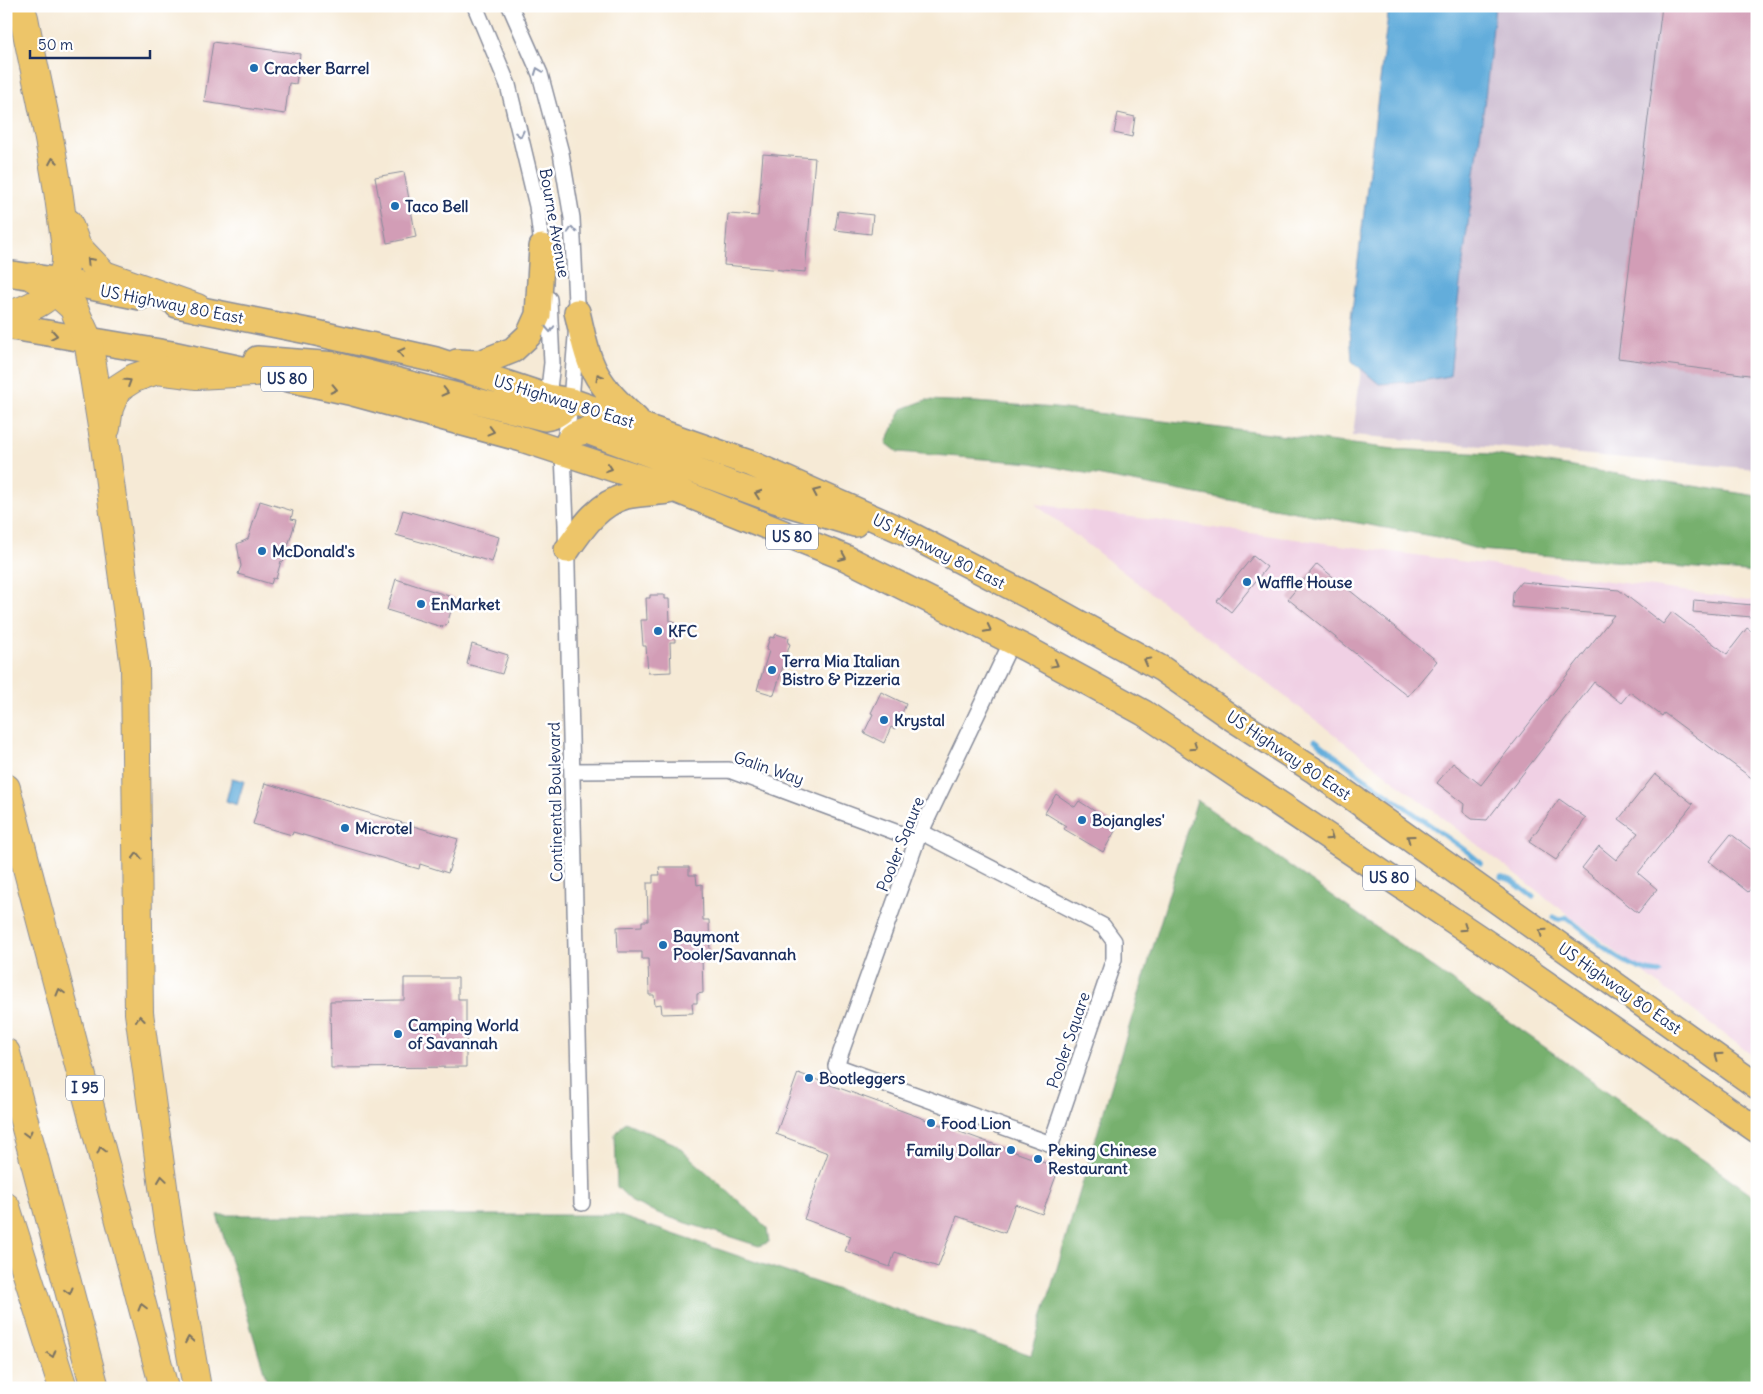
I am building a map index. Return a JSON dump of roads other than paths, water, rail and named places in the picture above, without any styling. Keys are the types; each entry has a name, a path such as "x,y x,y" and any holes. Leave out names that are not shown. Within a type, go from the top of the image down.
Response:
{"highway":[{"path":"6,316 26,310 39,303 49,283 67,262 59,198 46,125 20,6"},
{"path":"59,198 77,247 104,275 197,308"},
{"path":"49,283 73,307 88,340 104,440 135,667 139,1013 168,1224 197,1388"},
{"path":"104,440 109,408 117,389 134,378 157,370 197,375 254,372"},
{"name":"I 95","path":"6,788 164,1388"},
{"path":"6,1052 95,1388"},
{"path":"6,1207 63,1388"}],"main road":[{"path":"436,360 480,363 513,350 529,335 538,316 542,247"},
{"name":"US Highway 80 East","path":"6,273 49,283 197,308 436,360 557,405 643,426 752,464 905,532 1048,606 1162,669 1229,716 1315,770 1757,1086"},
{"path":"576,312 591,362 598,375 617,402 643,426"},
{"name":"US 80","path":"6,326 172,354 349,392 522,439 676,490 846,558 1012,642 1144,713 1509,958 1757,1130"},
{"path":"172,354 336,365 544,418 557,405"},
{"path":"563,453 570,438 577,432 587,432 775,500 939,549"},
{"path":"567,550 586,522 604,506 626,496 676,490"}],"street":[{"name":"Bourne Avenue","path":"475,6 508,85 537,206 549,295 552,363 563,453"},
{"name":"Bourne Avenue","path":"510,6 540,74 561,154 572,218 577,324 557,405"},
{"name":"Continental Boulevard","path":"557,405 563,453 567,550 582,1203"},
{"name":"Pooler Sqaure","path":"836,1066 919,836 1012,642"},
{"name":"Galin Way","path":"572,771 729,770 919,836"},
{"name":"Pooler Square","path":"836,1066 1051,1144 1114,959 1114,941 1103,926 919,836"}],"water":[{"path":"1389,6 1495,6 1450,376 1421,381 1379,384 1352,361 1350,328"},
{"path":"232,778 244,781 237,805 226,801"}],"waterway":[{"path":"1315,740 1481,863"},
{"path":"1501,877 1511,880 1533,897"},
{"path":"1554,917 1558,920 1566,917 1612,954 1635,967 1660,973"}],"place":[{"name":"Cracker Barrel","path":"254,68"},
{"name":"Taco Bell","path":"395,206"},
{"name":"McDonald's","path":"262,551"},
{"name":"Waffle House","path":"1247,582"},
{"name":"EnMarket","path":"421,604"},
{"name":"KFC","path":"658,631"},
{"name":"Terra Mia Italian Bistro & Pizzeria","path":"772,670"},
{"name":"Krystal","path":"884,720"},
{"name":"Bojangles'","path":"1082,820"},
{"name":"Microtel","path":"345,828"},
{"name":"Baymont Pooler/Savannah","path":"663,945"},
{"name":"Camping World of Savannah","path":"398,1034"},
{"name":"Bootleggers","path":"809,1078"},
{"name":"Food Lion","path":"931,1123"},
{"name":"Family Dollar","path":"1011,1150"},
{"name":"Peking Chinese Restaurant","path":"1038,1159"}]}
